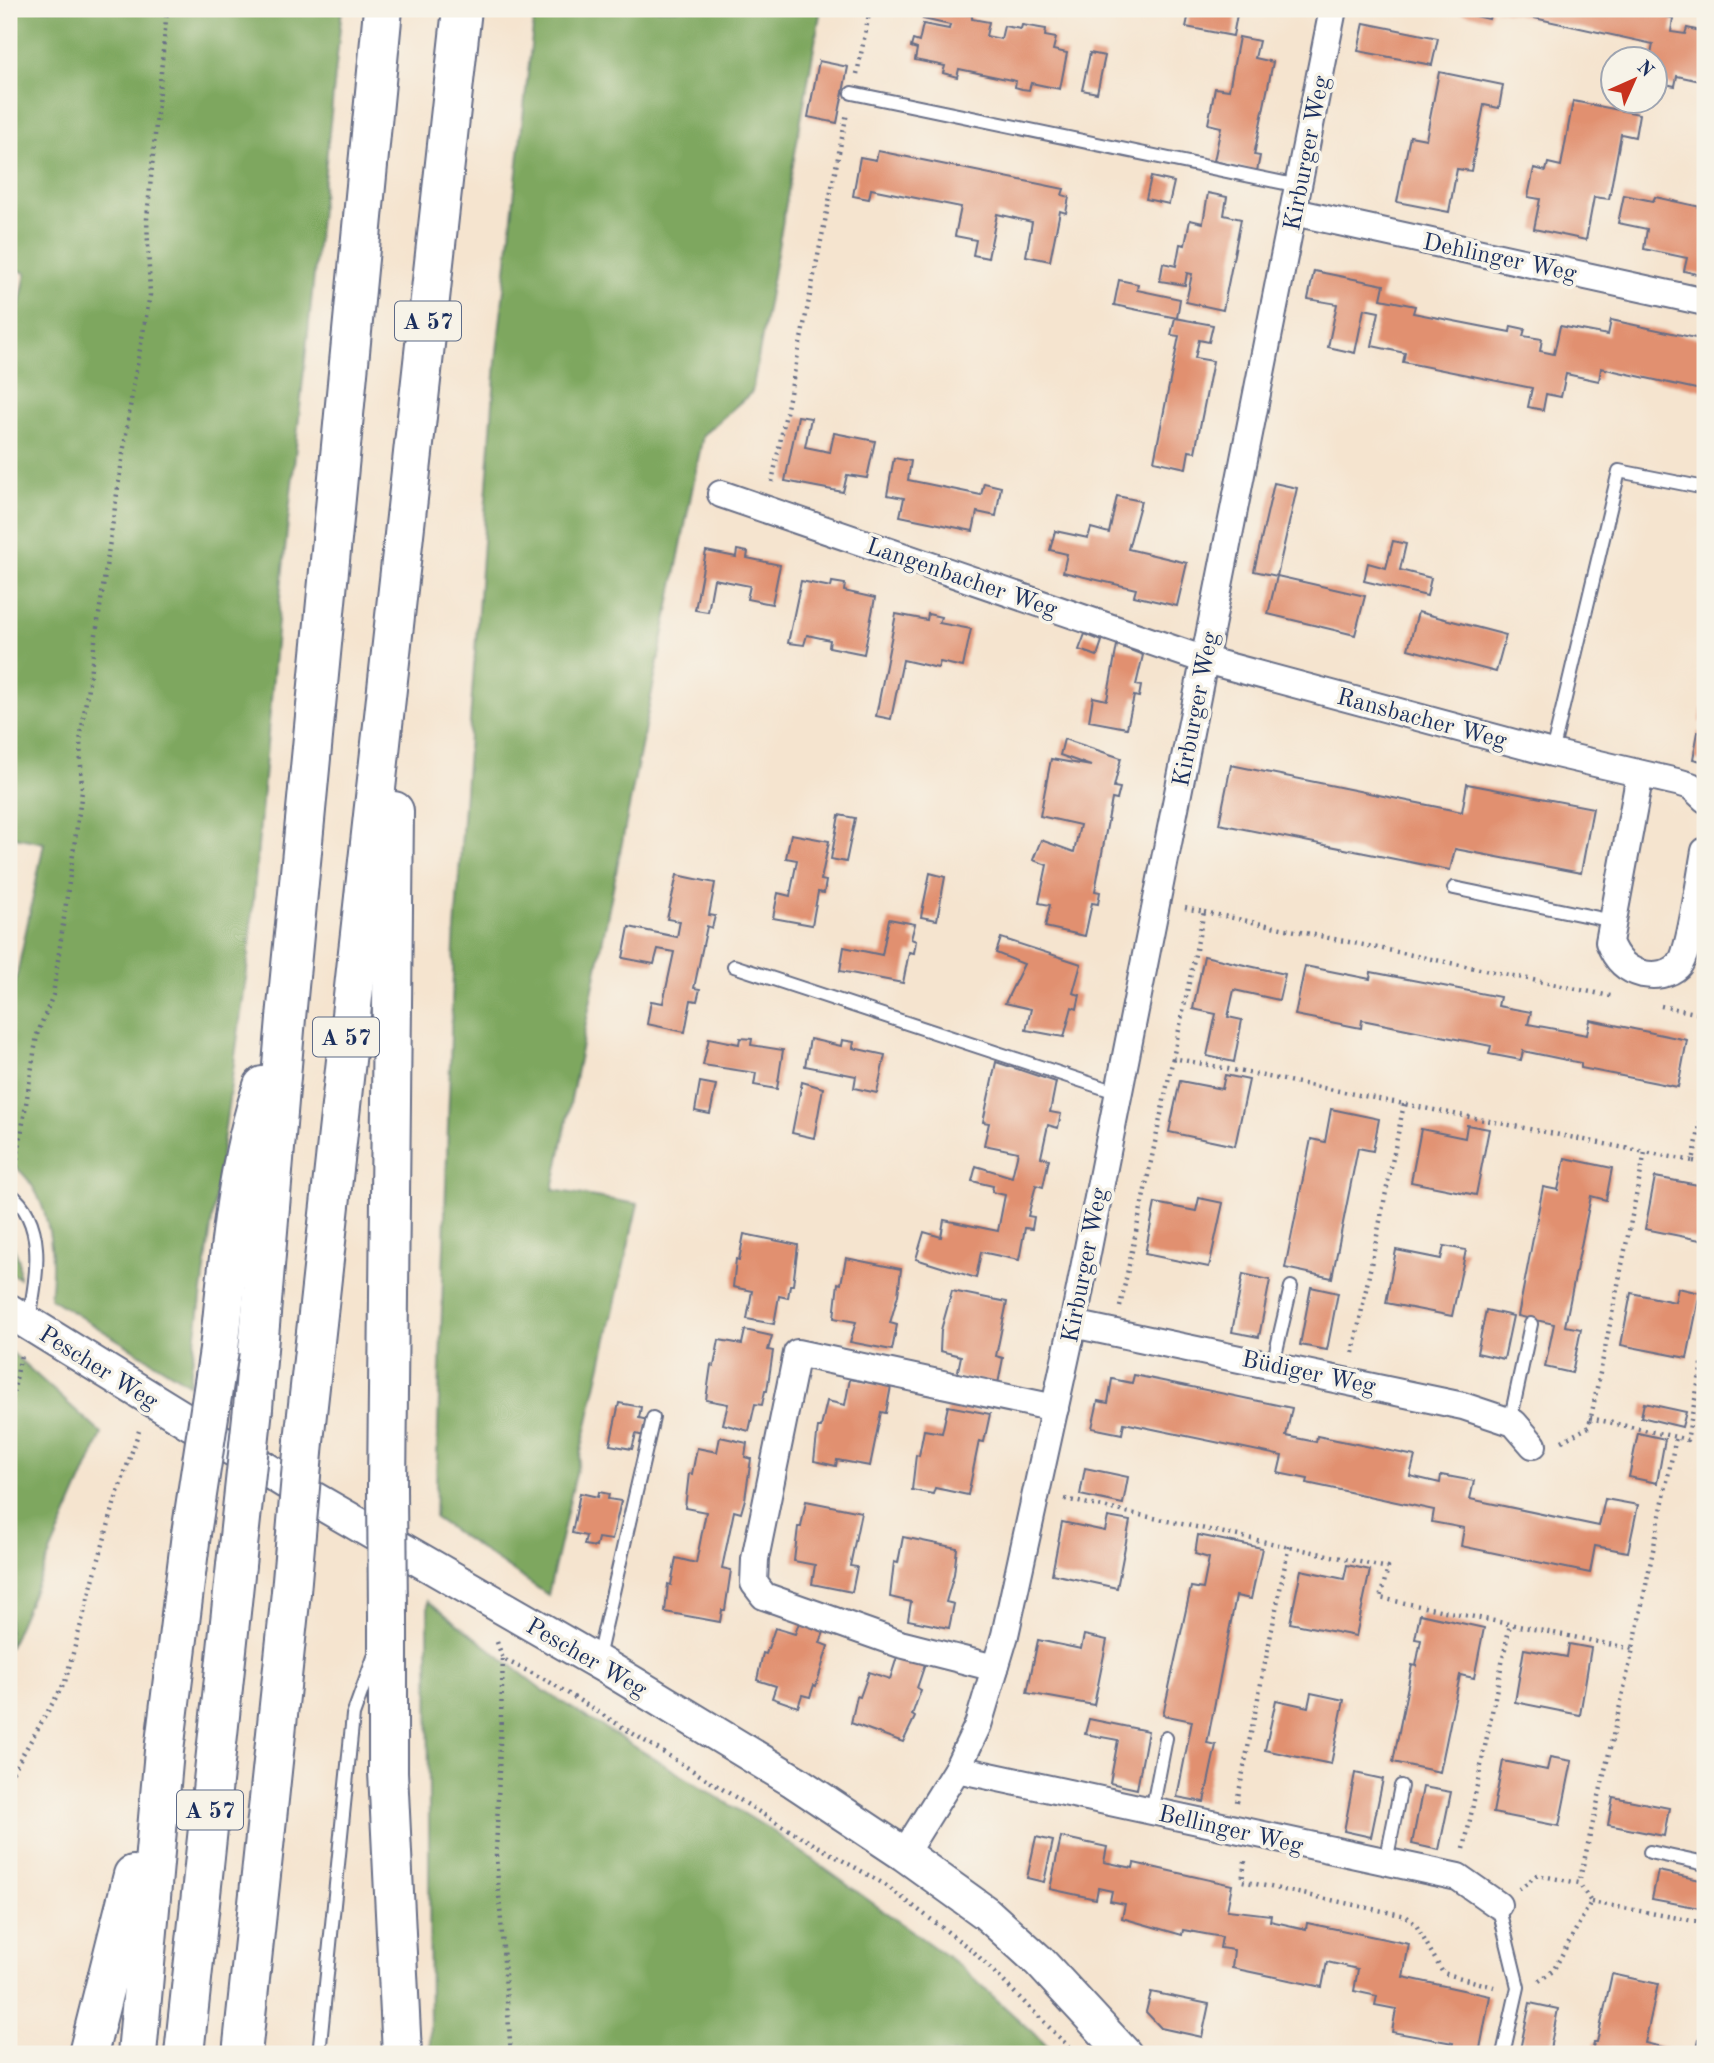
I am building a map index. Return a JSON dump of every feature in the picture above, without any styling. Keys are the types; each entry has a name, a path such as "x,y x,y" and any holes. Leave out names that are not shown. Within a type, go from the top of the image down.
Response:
{"highway":[{"name":"A 57","path":"184,2054 253,1408 286,1018 383,9"},
{"name":"A 57","path":"242,2054 355,959 395,633 462,9"},
{"path":"395,633 387,1488 388,1772 402,2054"},
{"path":"136,2054 164,1751 228,1267 252,1116 286,1018"},
{"path":"88,2054 164,1751"}],"street":[{"name":"Kirburger Weg","path":"904,1854 957,1769 978,1724 1005,1635 1073,1324 1333,9"},
{"name":"Dehlinger Weg","path":"1294,212 1705,302"},
{"name":"Langenbacher Weg","path":"720,494 1205,660"},
{"name":"Ransbacher Weg","path":"1205,660 1552,753 1692,786 1705,799"},
{"path":"1640,774 1609,942 1613,953 1633,972 1652,975 1670,972 1679,966 1685,957 1705,851"},
{"name":"Pescher Weg","path":"18,1317 794,1781 904,1854 986,1913 1039,1961 1125,2054"},
{"name":"Büdiger Weg","path":"1073,1324 1463,1406 1510,1422 1533,1445"},
{"path":"995,1668 900,1644 764,1596 754,1583 755,1559 797,1353 1055,1408"},
{"name":"Bellinger Weg","path":"957,1769 1458,1877 1498,1905"}],"lane":[{"path":"852,93 1299,186"},
{"path":"1552,753 1619,471 1705,488"},
{"path":"1454,888 1613,920"},
{"path":"734,966 1118,1093"},
{"path":"10,1194 24,1209 34,1239 36,1278 18,1317"},
{"path":"1273,1364 1291,1287"},
{"path":"1510,1422 1531,1324"},
{"path":"597,1662 653,1418"},
{"path":"319,2054 353,1715 388,1616"},
{"path":"1152,1811 1166,1738"},
{"path":"1386,1862 1401,1786"},
{"path":"1650,1852 1705,1864"},
{"path":"1498,1905 1518,1987 1503,2054"}],"path":[{"path":"10,1194 37,1035 53,995 82,791 80,741 133,387 150,295 147,219 167,9"},
{"path":"766,510 870,9"},
{"path":"1156,902 1624,998"},
{"path":"1115,1332 1204,912"},
{"path":"1651,1004 1705,1015"},
{"path":"1173,1058 1705,1163"},
{"path":"1693,1161 1705,1099"},
{"path":"1348,1380 1404,1104"},
{"path":"1533,1445 1560,1442 1589,1427 1645,1152"},
{"path":"9,1413 18,1317"},
{"path":"1590,1419 1687,1440 1705,1349"},
{"path":"9,1778 65,1682 115,1501 150,1398"},
{"path":"1676,1437 1633,1649 1580,1883 1591,1902 1705,1923"},
{"path":"1037,1494 1388,1568 1380,1598 1633,1649"},
{"path":"1289,1545 1241,1831 1242,1881 1406,1916 1416,1925 1443,1973 1496,1988 1530,1988 1553,1971 1591,1902"},
{"path":"477,1592 503,1659 496,1855 511,2054"},
{"path":"1458,1877 1510,1624"},
{"path":"503,1659 548,1681 782,1826 884,1884 973,1951 1076,2054"},
{"path":"1498,1905 1537,1875 1580,1883"}],"green space":[{"path":"9,9 342,9 280,598 247,971 189,1384 50,1298 52,1261 42,1205 34,1188 9,1162 9,1014 44,843 9,836 9,358 26,273 9,267"},
{"path":"535,9 821,9 752,392 703,435 553,1190 638,1204 548,1595 435,1518 454,944 496,361"},
{"path":"9,1237 19,1260 19,1278 9,1272"},
{"path":"9,1350 102,1434 9,1648"},
{"path":"428,1601 544,1691 774,1832 960,1966 1056,2054 430,2054"}],"building":[{"path":"926,9 972,15 972,19 989,22 986,36 1001,39 1004,26 1021,29 1022,25 1046,29 1045,36 1056,38 1053,50 1067,53 1060,89 1031,83 1029,90 1022,89 1015,87 1016,81 959,69 957,77 943,73 945,66 915,60 917,49 911,47 913,40 919,42 923,24 949,29 950,25 923,19"},
{"path":"1190,9 1238,9 1233,36 1186,27"},
{"path":"1458,9 1492,9 1489,19 1458,12"},
{"path":"1493,9 1660,9 1658,15 1673,18 1671,32 1685,34 1687,28 1705,32 1705,82 1677,76 1675,86 1668,85 1668,46"},
{"path":"1364,23 1438,38 1432,65 1358,51"},
{"path":"1239,37 1259,41 1255,58 1273,62 1254,155 1260,156 1257,171 1214,161 1221,127 1208,124 1215,88 1229,90"},
{"path":"1090,53 1105,56 1097,93 1082,90"},
{"path":"819,61 848,67 837,123 808,117"},
{"path":"1439,72 1503,85 1499,108 1484,105 1471,171 1457,169 1449,212 1397,202 1410,136 1426,139"},
{"path":"1573,101 1598,106 1598,116 1639,116 1635,137 1621,134 1609,199 1594,197 1586,240 1534,229 1540,199 1528,197 1534,168 1546,171 1548,163 1561,166"},
{"path":"878,151 1064,189 1062,195 1069,197 1066,213 1060,211 1050,261 1026,256 1032,222 997,214 988,258 973,255 976,240 955,236 961,207 871,189 869,199 853,196 860,157 876,160"},
{"path":"1151,177 1174,182 1169,204 1146,199"},
{"path":"1208,193 1227,197 1224,215 1241,219 1223,310 1186,302 1192,274 1187,273 1185,285 1160,281 1163,263 1176,266 1180,244 1185,245 1190,220 1203,223"},
{"path":"1624,195 1653,201 1655,197 1705,208 1705,276 1684,271 1687,258 1644,249 1647,229 1618,223"},
{"path":"1314,271 1384,285 1381,299 1415,306 1413,313 1510,332 1511,326 1525,329 1523,336 1542,339 1540,351 1554,354 1560,326 1608,335 1611,320 1705,340 1705,391 1601,368 1599,381 1566,374 1561,397 1546,394 1543,410 1528,407 1532,388 1403,362 1405,353 1372,346 1379,312 1364,309 1355,353 1328,347 1337,304 1308,299"},
{"path":"1119,280 1138,284 1137,290 1180,299 1177,318 1114,305"},
{"path":"1175,318 1213,325 1209,342 1199,340 1195,358 1213,361 1195,452 1189,451 1186,468 1154,461 1179,336 1171,335"},
{"path":"798,416 811,418 805,447 830,452 834,433 875,441 867,478 847,475 843,492 785,481"},
{"path":"894,458 911,461 908,480 981,495 984,483 1001,487 996,516 977,512 973,531 900,516 904,498 887,495"},
{"path":"1274,483 1297,488 1277,576 1254,571"},
{"path":"1117,496 1141,501 1128,549 1187,563 1177,606 1134,596 1136,589 1063,572 1067,554 1050,550 1055,531 1088,538 1091,528 1109,533"},
{"path":"1393,541 1406,544 1400,570 1431,578 1427,596 1364,581 1368,563 1386,568"},
{"path":"737,550 748,552 747,558 780,565 772,604 747,599 750,586 714,579 708,612 695,610 706,551 736,557"},
{"path":"1277,576 1365,596 1355,635 1268,614"},
{"path":"801,581 831,587 832,582 845,584 844,591 875,598 864,654 829,647 830,640 807,635 804,645 788,643"},
{"path":"1418,612 1506,635 1496,672 1408,649"},
{"path":"896,614 927,620 928,614 941,617 939,623 971,629 963,667 940,662 938,668 903,660 891,719 876,716"},
{"path":"1085,634 1102,641 1097,656 1079,650"},
{"path":"1117,645 1143,655 1136,685 1141,686 1139,697 1134,696 1127,728 1089,721 1093,697 1107,700"},
{"path":"1702,708 1705,709 1705,723 1700,722"},
{"path":"1698,732 1705,733 1705,762 1693,759"},
{"path":"1064,739 1121,758 1114,787 1120,788 1117,800 1112,799 1095,891 1100,892 1098,904 1092,903 1085,936 1045,927 1050,905 1039,903 1047,865 1033,860 1041,840 1074,852 1080,825 1040,816 1051,759 1091,766 1060,755"},
{"path":"1231,765 1462,812 1467,784 1593,808 1581,873 1455,849 1450,870 1219,824"},
{"path":"839,815 855,818 846,862 831,859"},
{"path":"791,834 829,841 821,880 826,881 824,893 818,892 812,925 773,918 778,893 790,896 797,860 786,858"},
{"path":"930,873 945,877 937,920 921,917"},
{"path":"677,875 715,883 709,915 715,916 712,928 707,926 694,988 700,989 697,1001 691,1000 685,1032 647,1024 651,1001 663,1003 674,952 658,949 654,964 623,958 629,927 677,937 680,921 667,919"},
{"path":"889,919 915,924 911,939 916,941 914,953 909,952 903,983 840,971 844,947 882,955"},
{"path":"1001,938 1081,964 1073,993 1080,995 1077,1009 1072,1007 1064,1037 1026,1030 1031,1009 1005,1003 1024,964 996,953"},
{"path":"1204,956 1285,974 1279,1000 1234,990 1228,1017 1242,1020 1234,1062 1207,1056 1216,1014 1193,1009"},
{"path":"1305,966 1370,979 1371,972 1500,997 1498,1006 1531,1012 1528,1024 1587,1035 1590,1020 1687,1040 1678,1087 1581,1068 1581,1063 1523,1051 1521,1060 1489,1054 1491,1046 1362,1020 1361,1028 1295,1015"},
{"path":"709,1038 739,1044 740,1038 752,1039 751,1045 783,1050 777,1089 754,1085 756,1073 703,1065"},
{"path":"810,1039 841,1046 842,1040 854,1042 853,1048 885,1055 877,1093 854,1088 856,1076 805,1066"},
{"path":"996,1062 1056,1082 1050,1112 1061,1114 1058,1128 1048,1125 1041,1157 1049,1159 1043,1187 1036,1185 1028,1216 1034,1217 1032,1229 1025,1228 1019,1260 981,1252 976,1278 916,1259 924,1232 941,1237 944,1220 998,1231 1005,1195 992,1192 993,1186 972,1181 976,1166 1012,1177 1018,1152 984,1145 989,1123 983,1122"},
{"path":"1225,1075 1249,1080 1235,1146 1169,1132 1180,1081 1222,1089"},
{"path":"700,1082 716,1085 710,1114 695,1111"},
{"path":"802,1082 823,1088 814,1138 792,1133"},
{"path":"1331,1109 1379,1119 1373,1151 1358,1148 1332,1278 1285,1268 1311,1139 1325,1142"},
{"path":"1467,1125 1489,1129 1476,1195 1411,1182 1421,1129 1465,1138"},
{"path":"1565,1158 1612,1168 1606,1200 1591,1196 1565,1326 1581,1329 1572,1373 1545,1367 1554,1324 1518,1316 1543,1187 1558,1190"},
{"path":"1701,1171 1705,1172 1705,1241 1645,1229 1655,1177 1698,1185"},
{"path":"1199,1198 1223,1203 1209,1267 1145,1254 1155,1203 1196,1211"},
{"path":"744,1234 798,1245 793,1285 790,1285 788,1298 779,1296 774,1324 747,1319 752,1291 733,1287 736,1259 739,1260"},
{"path":"1444,1246 1466,1250 1452,1316 1386,1303 1396,1250 1441,1259"},
{"path":"846,1258 901,1269 898,1295 890,1323 897,1325 892,1350 850,1342 856,1322 834,1318 838,1283 841,1284"},
{"path":"1243,1274 1270,1280 1259,1337 1232,1332"},
{"path":"1311,1287 1338,1293 1327,1350 1300,1345"},
{"path":"1678,1288 1700,1293 1687,1358 1621,1345 1631,1293 1675,1302"},
{"path":"952,1291 1007,1302 996,1356 1003,1358 998,1384 957,1376 961,1356 940,1351 941,1330"},
{"path":"1486,1310 1513,1316 1504,1359 1477,1353"},
{"path":"745,1330 772,1336 768,1350 773,1351 767,1391 762,1405 755,1404 749,1431 723,1424 728,1404 706,1400 711,1365 714,1366 719,1340 742,1344"},
{"path":"1134,1375 1292,1408 1286,1436 1316,1442 1317,1436 1415,1456 1410,1476 1440,1483 1441,1475 1474,1481 1470,1499 1599,1526 1605,1499 1638,1505 1628,1552 1595,1546 1590,1573 1461,1546 1464,1528 1432,1522 1434,1510 1307,1483 1308,1479 1278,1473 1282,1456 1124,1423 1122,1434 1092,1428 1098,1401 1108,1403 1112,1379 1132,1383"},
{"path":"850,1379 891,1386 886,1413 881,1412 870,1466 837,1460 836,1466 814,1461 818,1427 821,1427 827,1401 845,1405"},
{"path":"619,1403 641,1407 639,1418 648,1420 644,1436 636,1434 632,1449 610,1445"},
{"path":"1644,1403 1686,1412 1682,1427 1641,1417"},
{"path":"948,1406 990,1414 984,1442 979,1441 968,1495 935,1488 933,1494 912,1490 916,1455 919,1456 924,1430 942,1433"},
{"path":"1638,1433 1665,1439 1657,1483 1629,1477"},
{"path":"720,1437 747,1443 745,1457 751,1459 745,1499 741,1513 734,1511 722,1568 731,1570 725,1610 722,1610 720,1622 665,1612 668,1584 671,1585 676,1558 696,1563 706,1512 685,1508 689,1473 692,1474 697,1448 717,1452"},
{"path":"1085,1468 1128,1477 1123,1504 1080,1495"},
{"path":"599,1492 609,1494 608,1499 621,1501 612,1540 598,1538 596,1547 584,1545 586,1536 572,1533 580,1493 598,1497"},
{"path":"806,1501 861,1512 850,1566 857,1567 852,1592 812,1584 815,1565 794,1561 798,1527 801,1527"},
{"path":"1108,1517 1130,1521 1117,1588 1052,1574 1062,1522 1105,1531"},
{"path":"1198,1535 1262,1548 1251,1599 1236,1596 1207,1743 1216,1745 1204,1802 1177,1797 1192,1721 1163,1715 1191,1587 1203,1589 1209,1558 1195,1554"},
{"path":"903,1537 957,1548 954,1574 946,1602 954,1604 949,1628 908,1620 911,1602 890,1597 894,1562 898,1563"},
{"path":"1347,1565 1370,1570 1356,1636 1290,1623 1301,1570 1344,1579"},
{"path":"1420,1614 1484,1628 1474,1678 1460,1675 1440,1772 1393,1762 1412,1665 1416,1666 1421,1640 1415,1639"},
{"path":"800,1620 825,1629 820,1643 828,1646 816,1686 814,1685 810,1697 802,1695 798,1707 772,1698 776,1686 757,1680 763,1653 766,1654 775,1628 795,1634"},
{"path":"1084,1635 1107,1640 1094,1705 1027,1693 1038,1640 1081,1649"},
{"path":"1569,1644 1591,1648 1580,1715 1515,1702 1524,1649 1567,1657"},
{"path":"898,1654 925,1664 917,1688 921,1690 912,1715 915,1717 903,1742 851,1723 857,1696 860,1697 869,1672 890,1679"},
{"path":"1311,1693 1344,1700 1331,1764 1265,1750 1276,1700 1308,1707"},
{"path":"1089,1719 1148,1731 1137,1789 1110,1783 1118,1740 1085,1734"},
{"path":"1550,1757 1572,1761 1559,1826 1493,1813 1503,1761 1547,1770"},
{"path":"1355,1773 1383,1779 1371,1837 1344,1831"},
{"path":"1423,1787 1451,1792 1439,1850 1412,1844"},
{"path":"1613,1797 1669,1808 1664,1836 1608,1825"},
{"path":"1036,1837 1053,1841 1044,1882 1027,1878"},
{"path":"1061,1837 1107,1847 1104,1862 1133,1868 1134,1863 1232,1885 1227,1910 1271,1915 1270,1921 1306,1929 1307,1923 1409,1944 1403,1977 1490,1996 1479,2054 1450,2054 1453,2043 1392,2032 1396,2009 1375,2005 1377,1996 1354,1991 1358,1969 1327,1962 1322,1987 1232,1968 1234,1950 1220,1948 1222,1937 1183,1930 1182,1935 1122,1918 1125,1904 1110,1901 1112,1891 1098,1888 1096,1899 1050,1889"},
{"path":"1658,1871 1705,1881 1705,1909 1652,1899"},
{"path":"1612,1974 1658,1984 1645,2043 1693,2054 1592,2054"},
{"path":"1151,1992 1209,2004 1202,2037 1161,2028 1146,2012"},
{"path":"1530,2003 1558,2009 1549,2054 1519,2054"},
{"path":"1704,2005 1705,2054 1696,2054 1703,2021"}]}
